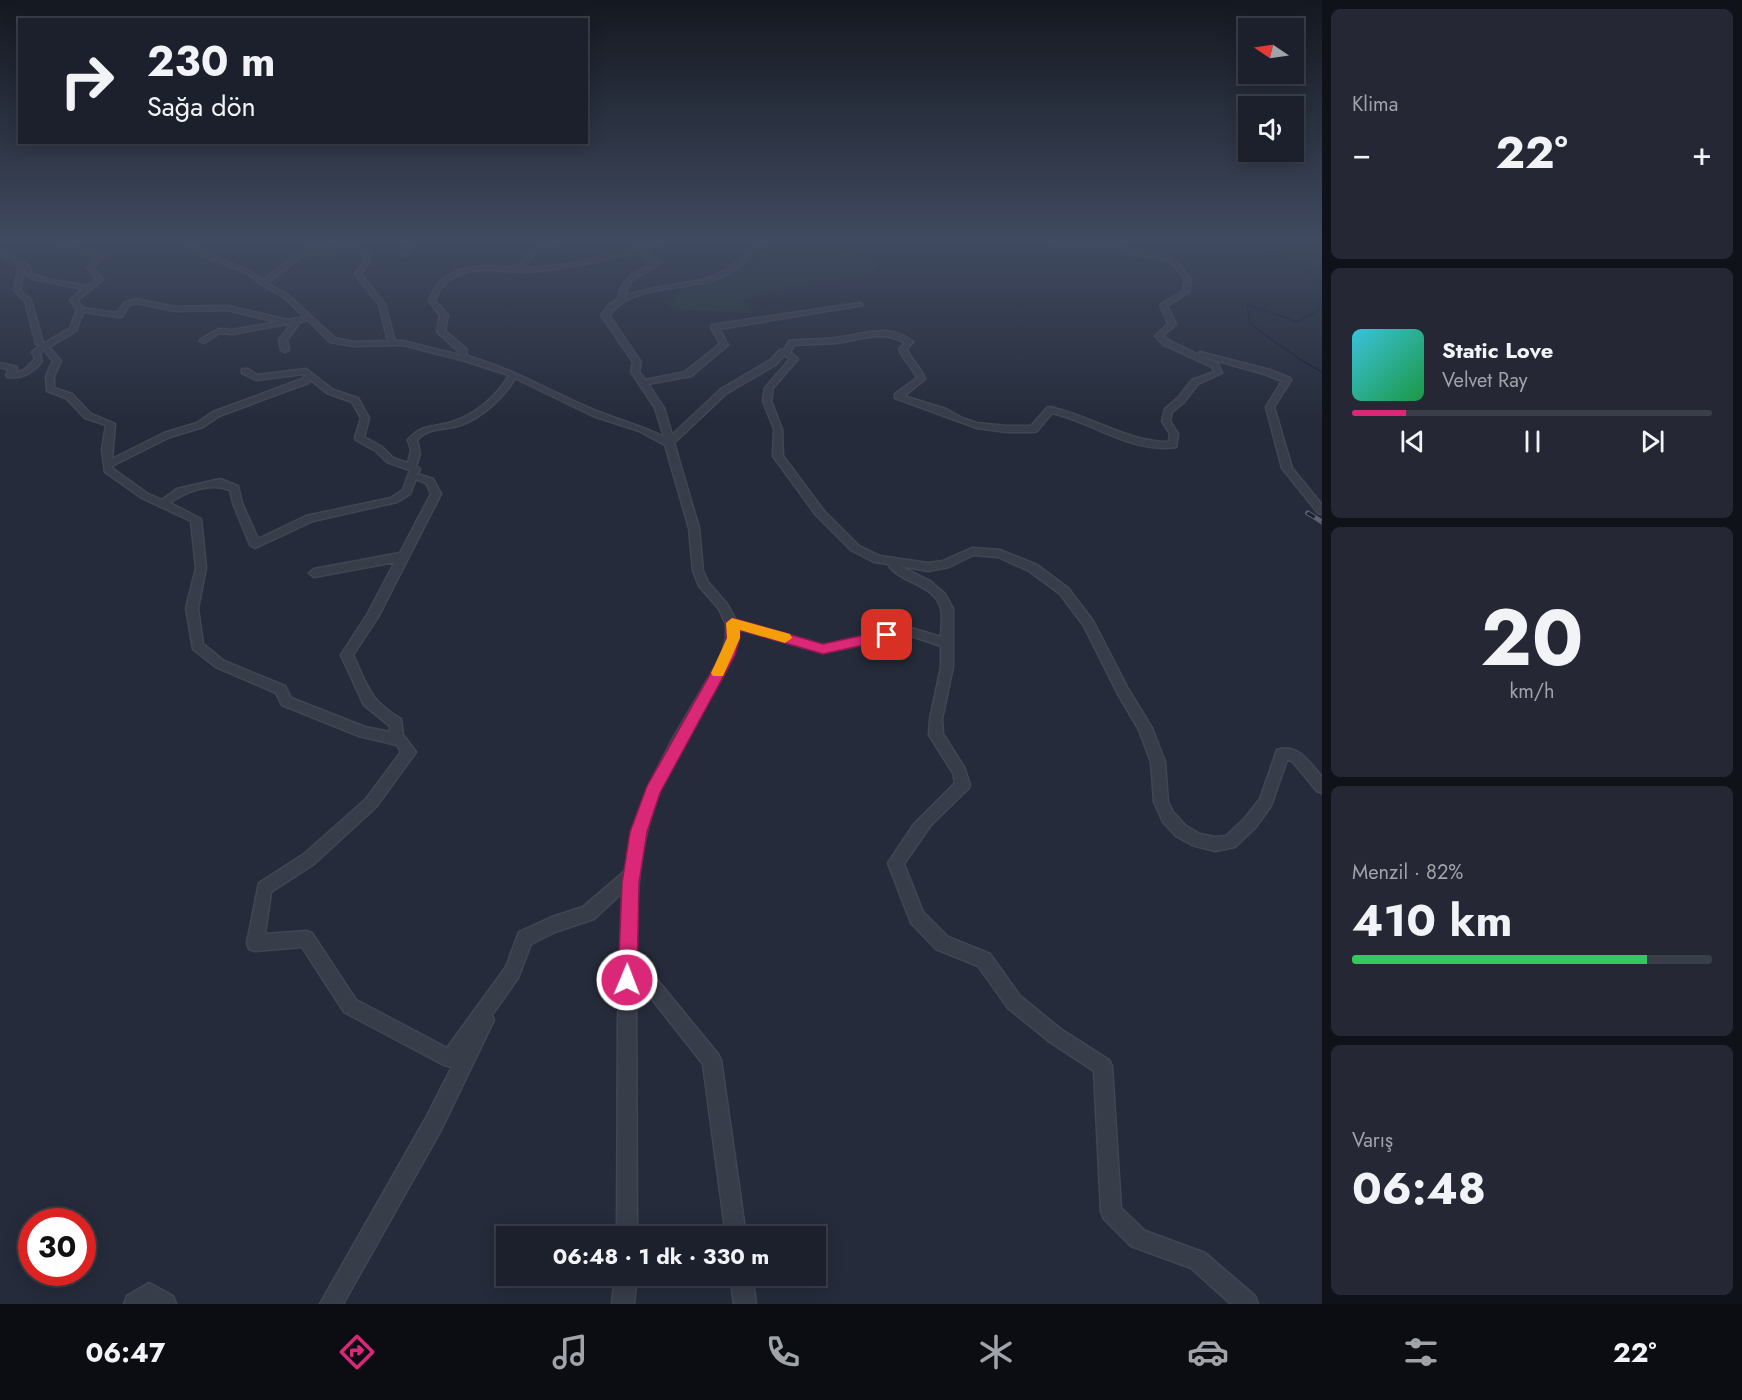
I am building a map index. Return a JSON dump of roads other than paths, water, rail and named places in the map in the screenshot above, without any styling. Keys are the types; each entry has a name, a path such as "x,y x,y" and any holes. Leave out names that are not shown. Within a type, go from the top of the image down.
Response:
{"street":[{"path":"28,301 40,344 44,345 57,361 50,376 50,389 69,396 88,416 111,424 107,450 108,470 145,496 196,519 201,568 192,608 197,646 220,664 280,690 286,700 364,732 400,740 409,752 371,803 309,859 264,888 255,943 306,939 350,1006 450,1059 512,972 525,938 552,925 588,913 632,875"},
{"path":"74,301 81,310 119,315 126,304 136,301 175,309 228,308 288,322"},
{"path":"291,301 333,340 353,344 421,347 463,358 513,374 596,414 642,429 669,443"},
{"path":"379,301 382,305 392,344"},
{"path":"432,301 444,315 441,332 463,351 463,358"},
{"path":"618,301 609,306 604,315 637,362 634,372 662,415 697,540 698,570 709,589 725,607 732,623 734,638 728,655 652,791 639,832 632,875 628,957 627,1226"},
{"path":"669,443 724,391 786,352 787,347 792,343 827,341 886,331 909,342 903,349 904,354 920,373 921,379 898,396 912,403 944,411 959,420 973,424 1022,430 1034,429 1050,410 1063,412 1153,447 1173,445 1174,434 1166,421 1168,411 1181,400 1195,382 1218,373 1215,366 1167,343 1159,336 1172,324 1163,305 1170,301"},
{"path":"643,383 688,374 723,345 715,327 860,305"},
{"path":"0,365 14,369 10,375 18,376 31,370 39,359 36,352 73,329 81,310"},
{"path":"204,341 219,331 232,332 308,318"},
{"path":"285,350 283,340 298,320"},
{"path":"1167,343 1287,380 1270,407 1287,468 1322,511"},
{"path":"786,352 794,359 774,381 767,394 767,401 778,429 778,456 820,513 846,540 866,554 928,567 945,564 972,551 992,552 1033,568 1064,591 1089,624 1122,690 1145,728 1158,762 1161,802 1168,817 1181,831 1197,840 1215,844 1230,842 1250,823 1266,802 1282,754 1296,756 1322,787"},
{"path":"245,371 256,378 306,371 324,389 336,396 355,400 364,418 359,438 379,449 390,460 430,481 436,494 372,617 347,655 364,699 382,716 396,723 397,739"},
{"path":"163,504 180,491 220,482 235,488 235,501 251,529 255,545 310,518 394,500 407,492 416,457 416,447 412,440 418,432 432,426 457,424 473,416 510,382 513,374"},
{"path":"108,465 167,435 200,425 216,414 305,381 311,375"},
{"path":"314,573 344,566 377,563 404,556"},
{"path":"892,561 896,568 926,584 941,597 947,609 947,667 936,719 936,735 959,771 963,785 930,813 913,834 896,863 917,917 942,943 984,960 1014,1002 1056,1036 1103,1066 1111,1212 1138,1239 1198,1260 1247,1304"},
{"path":"732,623 823,649 908,631 948,644"},
{"path":"628,957 712,1060 735,1226"},
{"path":"331,1304 434,1123 502,987"},
{"path":"623,1304 625,1286"},
{"path":"743,1286 745,1304"},
{"path":"135,1304 149,1294 165,1304"}],"waterway":[{"path":"1301,360 1250,324 1247,304 1297,322 1322,308"},
{"path":"1299,359 1322,372"}],"railway":[{"path":"1308,513 1322,522"}]}
